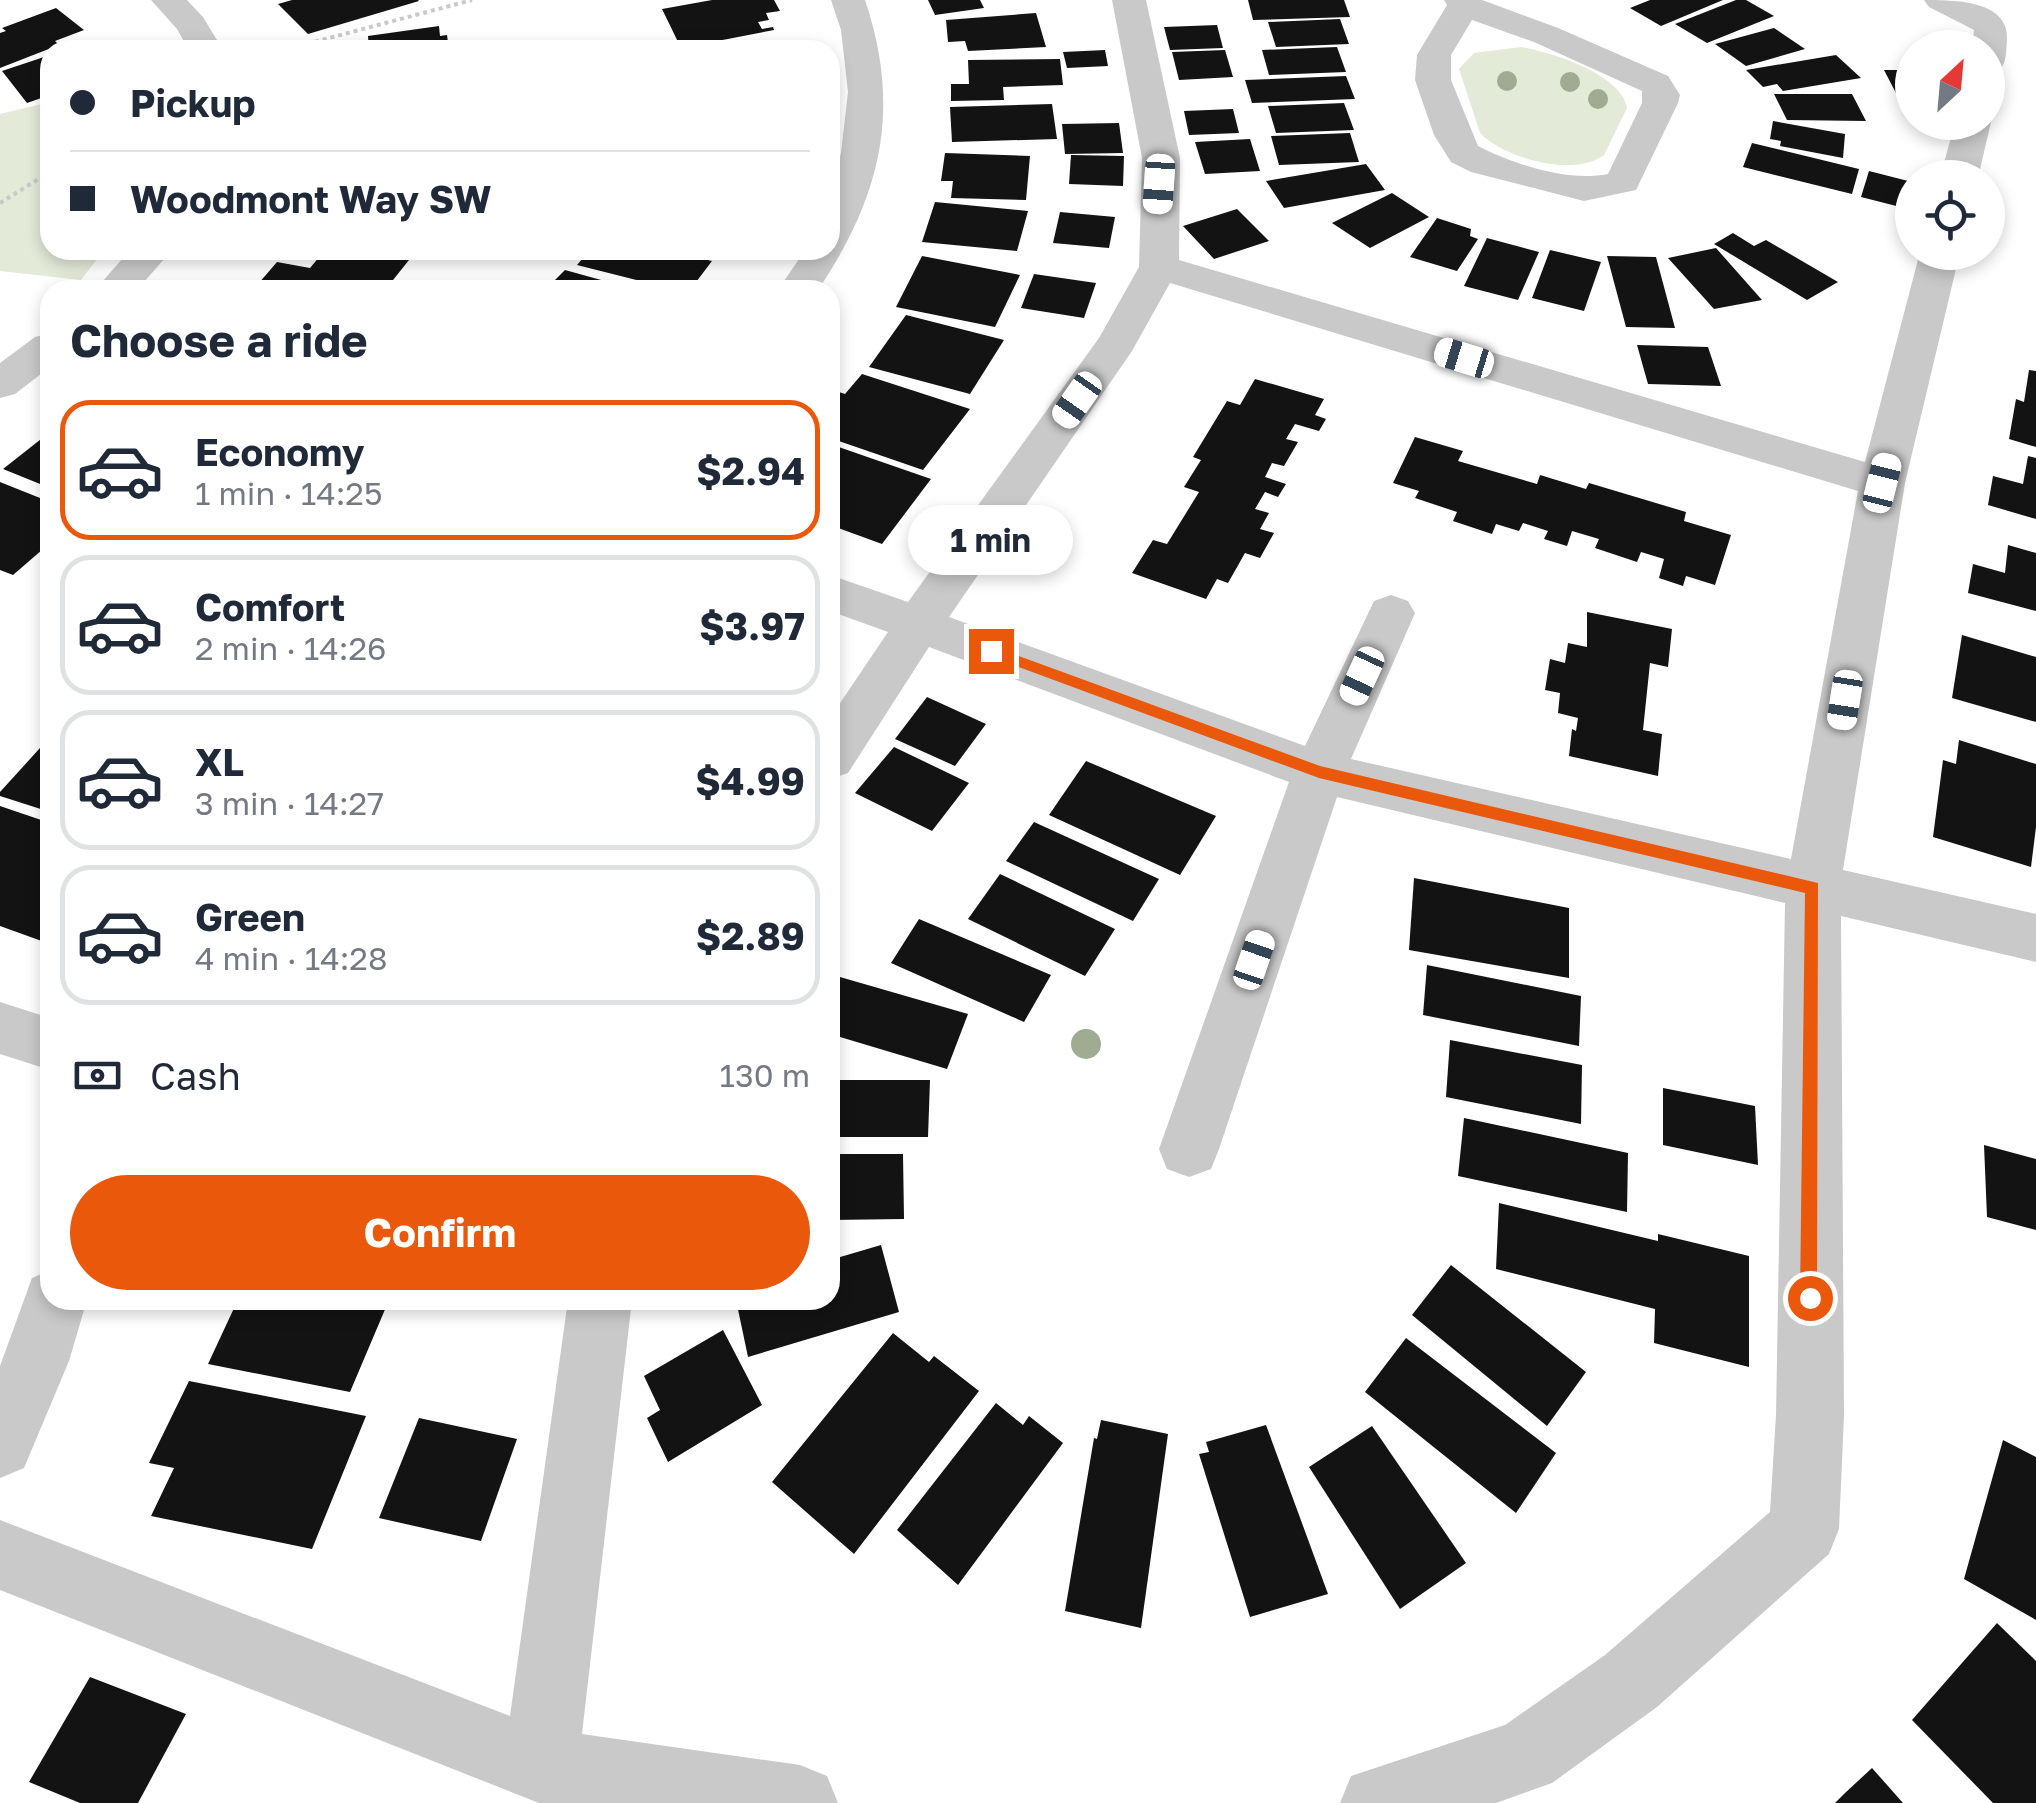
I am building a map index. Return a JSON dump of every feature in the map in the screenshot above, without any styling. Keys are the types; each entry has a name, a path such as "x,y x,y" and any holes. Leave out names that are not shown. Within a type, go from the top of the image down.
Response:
{"street":[{"path":"168,0 200,40"},
{"path":"840,216 862,155 865,58 848,0"},
{"path":"840,744 918,625 1117,342 1159,267 1161,158 1128,0"},
{"path":"1941,0 1991,26 1991,30"},
{"path":"1462,2 1654,84 1662,95 1660,103 1623,182 1584,190 1484,164 1464,154 1452,135 1434,80 1434,54 1462,2"},
{"path":"124,280 143,260"},
{"path":"1159,267 1882,483"},
{"path":"1378,1803 1525,1756 1632,1681 1804,1529 1810,1416 1813,888 1882,483 1935,270"},
{"path":"0,384 40,354"},
{"path":"840,596 1319,772 2036,938"},
{"path":"1189,1149 1319,772 1391,613"},
{"path":"0,1028 40,1041"},
{"path":"0,1444 36,1361 52,1310"},
{"path":"542,1766 599,1310"},
{"path":"0,1555 542,1766 800,1803"}],"path":[{"path":"322,40 472,0"},
{"path":"0,203 40,178"}],"green space":[{"path":"1521,47 1583,67 1599,75 1622,96 1627,108 1604,155 1575,165 1540,162 1505,150 1480,133 1459,69 1474,53"},
{"path":"40,104 40,260 96,260 81,280 0,271 0,114"}],"building":[{"path":"292,0 419,1 308,34 278,4"},
{"path":"712,0 774,0 780,11 766,13 769,20 758,22 762,29 774,30 722,40 677,40 662,9"},
{"path":"928,0 980,0 984,8 935,15"},
{"path":"1248,0 1344,0 1350,17 1253,20"},
{"path":"1650,0 1723,0 1661,26 1630,8"},
{"path":"1736,0 1746,0 1774,16 1707,43 1675,24"},
{"path":"56,8 84,30 58,40 40,40 40,52 0,68 0,33 6,31 2,28"},
{"path":"1036,13 1046,47 968,51 965,41 948,42 946,20"},
{"path":"1340,19 1349,44 1276,47 1268,22"},
{"path":"1217,25 1223,48 1170,50 1164,27"},
{"path":"439,26 440,36 447,35 448,40 368,40 368,36"},
{"path":"1774,28 1805,49 1746,66 1715,44"},
{"path":"1337,47 1346,72 1269,75 1262,50"},
{"path":"1105,50 1108,66 1067,68 1063,52"},
{"path":"1225,50 1233,77 1179,80 1172,52"},
{"path":"1836,55 1861,78 1783,91 1777,84 1763,87 1746,70"},
{"path":"40,58 40,98 27,103 2,71"},
{"path":"1060,59 1063,85 1003,87 1004,100 951,101 951,84 969,84 968,60"},
{"path":"1884,70 1895,70 1895,91"},
{"path":"1346,76 1355,99 1252,103 1245,80"},
{"path":"1774,94 1852,94 1866,121 1787,120"},
{"path":"1344,103 1354,130 1276,133 1268,106"},
{"path":"1052,104 1057,139 952,142 950,107"},
{"path":"1233,109 1239,133 1189,135 1184,111"},
{"path":"1773,121 1845,134 1843,158 1780,146 1781,141 1770,139"},
{"path":"1119,123 1123,153 1065,154 1062,124"},
{"path":"1350,133 1359,162 1279,165 1271,136"},
{"path":"1250,139 1260,171 1205,174 1195,142"},
{"path":"1752,143 1859,169 1852,194 1743,167"},
{"path":"945,153 1030,156 1026,200 951,198 953,181 941,181"},
{"path":"1071,155 1124,156 1123,186 1069,184"},
{"path":"1366,164 1385,190 1284,208 1266,181"},
{"path":"1869,171 1895,178 1895,206 1861,197"},
{"path":"1392,193 1429,217 1370,248 1332,223"},
{"path":"935,202 1028,211 1017,251 922,242"},
{"path":"1237,209 1269,241 1214,259 1183,226"},
{"path":"1060,212 1115,217 1109,248 1053,243"},
{"path":"1437,218 1471,229 1470,236 1478,239 1457,271 1410,257"},
{"path":"1733,233 1754,246 1766,240 1838,282 1807,300 1714,244"},
{"path":"1487,238 1539,252 1518,300 1464,286"},
{"path":"1716,248 1762,300 1714,309 1668,258"},
{"path":"1550,250 1601,262 1584,311 1532,298"},
{"path":"922,256 1020,275 995,327 896,307"},
{"path":"1607,256 1656,257 1675,328 1626,327"},
{"path":"317,260 409,260 393,280 262,280 277,262 310,268"},
{"path":"581,260 712,261 698,280 636,280 577,265"},
{"path":"565,270 601,280 555,280"},
{"path":"1034,274 1096,283 1084,318 1021,308"},
{"path":"906,315 1004,340 970,394 869,367"},
{"path":"1637,345 1708,347 1721,386 1648,384"},
{"path":"2029,370 2036,371 2036,447 2009,439 2016,399 2024,402"},
{"path":"862,374 970,409 923,470 840,441 840,392 845,394"},
{"path":"1255,379 1324,399 1315,415 1326,419 1319,431 1295,424 1286,439 1298,442 1284,466 1272,463 1265,477 1286,484 1278,497 1265,492 1255,509 1269,513 1260,529 1274,533 1260,558 1245,553 1228,583 1217,579 1206,599 1132,573 1153,540 1167,544 1199,492 1184,487 1201,460 1193,457 1227,401 1240,405"},
{"path":"1415,437 1463,451 1458,461 1537,484 1540,475 1586,489 1589,483 1686,512 1684,521 1731,535 1715,585 1686,576 1683,586 1659,578 1664,559 1641,552 1637,562 1595,548 1599,539 1572,531 1567,546 1544,539 1548,531 1523,523 1519,531 1496,524 1492,534 1453,521 1457,512 1415,498 1419,491 1393,483"},
{"path":"40,440 40,484 3,469"},
{"path":"840,447 931,479 882,544 840,529"},
{"path":"2028,456 2036,458 2036,519 1988,505 1993,476 2023,484"},
{"path":"0,482 40,498 40,552 13,575 0,570"},
{"path":"2008,545 2036,553 2036,611 1968,593 1973,564 2005,573"},
{"path":"1587,612 1672,629 1668,667 1650,663 1643,730 1662,734 1658,776 1569,756 1572,729 1576,731 1578,718 1558,713 1560,693 1545,690 1550,659 1565,663 1568,643 1587,647"},
{"path":"1962,635 2036,657 2036,722 1952,698"},
{"path":"927,697 986,724 955,766 895,739"},
{"path":"1959,740 2036,764 2036,827 2031,867 1933,837 1943,760 1956,764"},
{"path":"894,747 969,783 932,831 855,793"},
{"path":"40,748 40,809 0,796"},
{"path":"1086,761 1216,816 1180,875 1049,815"},
{"path":"0,806 40,820 40,940 0,926"},
{"path":"1034,822 1159,879 1133,921 1006,861"},
{"path":"1000,874 1115,929 1085,976 968,919"},
{"path":"1414,878 1569,908 1569,978 1409,950"},
{"path":"919,919 1051,975 1024,1022 891,963"},
{"path":"1427,965 1581,996 1579,1046 1423,1015"},
{"path":"840,977 968,1014 947,1069 840,1037"},
{"path":"1450,1040 1582,1065 1581,1124 1446,1097"},
{"path":"840,1080 930,1080 928,1137 840,1137"},
{"path":"1663,1088 1755,1106 1758,1165 1663,1145"},
{"path":"1464,1118 1628,1153 1627,1212 1458,1176"},
{"path":"1984,1145 2036,1159 2036,1230 1987,1217"},
{"path":"840,1154 903,1154 904,1219 840,1220"},
{"path":"1499,1203 1658,1241 1658,1234 1749,1256 1749,1367 1654,1343 1655,1309 1496,1269"},
{"path":"881,1245 899,1312 748,1357 738,1310 840,1310 840,1257"},
{"path":"1451,1265 1586,1372 1547,1426 1412,1315"},
{"path":"233,1310 385,1310 350,1392 208,1364"},
{"path":"723,1330 762,1405 668,1462 647,1418 660,1410 644,1376"},
{"path":"893,1333 929,1362 934,1356 979,1391 854,1554 772,1482"},
{"path":"1406,1338 1556,1453 1516,1513 1365,1392"},
{"path":"189,1381 366,1416 312,1549 151,1516 174,1468 149,1463"},
{"path":"996,1403 1023,1425 1029,1416 1063,1443 958,1585 897,1530"},
{"path":"419,1418 517,1439 481,1541 379,1518"},
{"path":"1101,1420 1168,1434 1141,1628 1065,1611 1094,1438 1097,1439"},
{"path":"1266,1425 1328,1594 1250,1617 1199,1454 1209,1452 1206,1442"},
{"path":"1372,1426 1466,1563 1400,1609 1309,1467"},
{"path":"2003,1440 2036,1457 2036,1620 1964,1579"},
{"path":"1997,1623 2036,1661 2036,1803 1993,1803 1912,1720"},
{"path":"90,1677 186,1714 138,1803 80,1803 29,1782"},
{"path":"1872,1768 1903,1803 1835,1803 1845,1793"}],"route":[{"path":"991,651 1319,772 1813,888 1810,1298"}]}
